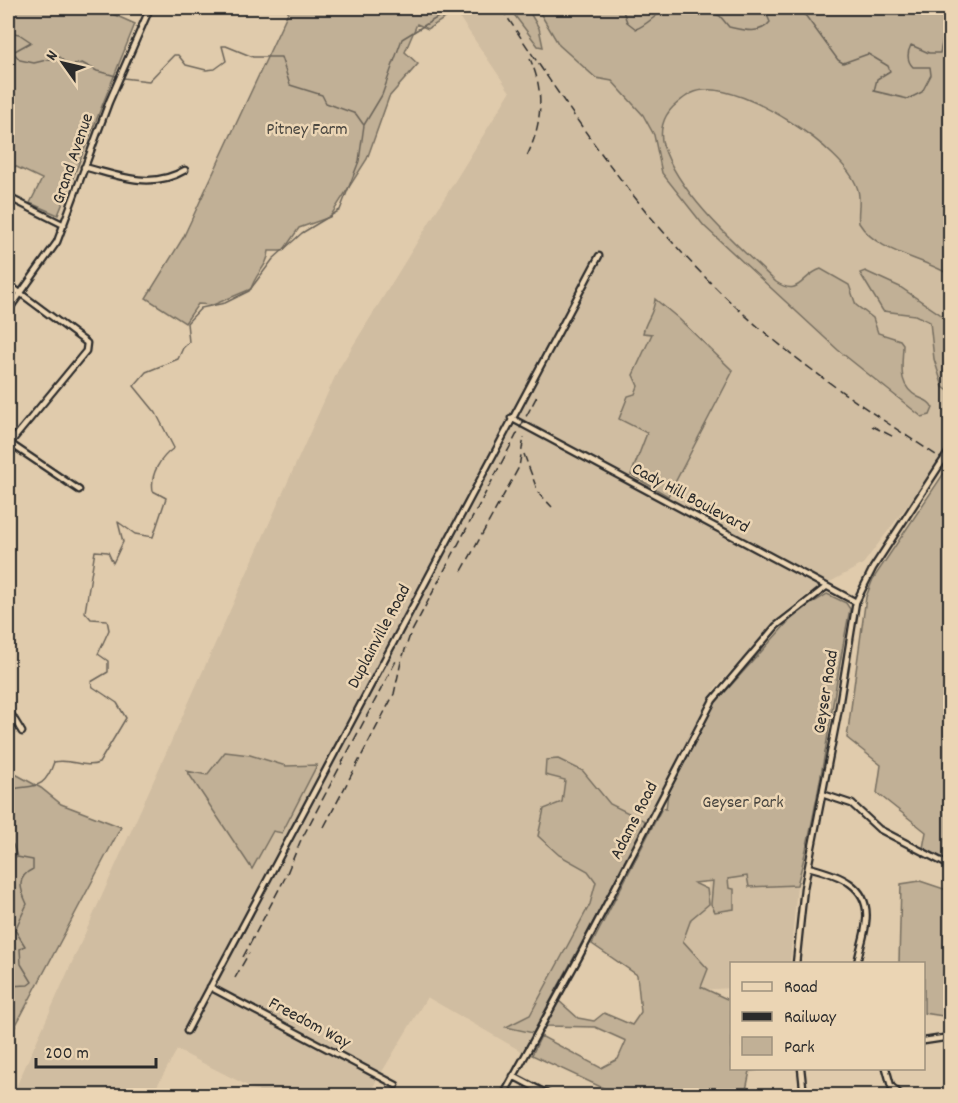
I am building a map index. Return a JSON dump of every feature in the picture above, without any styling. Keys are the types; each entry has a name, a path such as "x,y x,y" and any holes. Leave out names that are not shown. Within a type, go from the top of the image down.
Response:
{"street":[{"name":"Grand Avenue","path":"8,311 49,256 64,225 109,102 150,8"},
{"path":"84,167 141,182 161,181 185,170"},
{"path":"8,197 64,225"},
{"name":"Duplainville Road","path":"187,1031 598,256"},
{"path":"8,284 87,343 86,351 11,442 79,490"},
{"name":"Cady Hill Boulevard","path":"511,418 855,602"},
{"name":"Geyser Road","path":"796,962 799,919 855,602 873,568 950,450"},
{"name":"Adams Road","path":"503,1095 578,959 713,700 776,626 826,587"},
{"path":"8,709 22,732"},
{"path":"822,794 852,804 879,829 951,866"},
{"path":"808,867 844,878 862,895 867,921 857,962"},
{"name":"Freedom Way","path":"210,987 396,1085"},
{"path":"925,1041 951,1037"},
{"path":"801,1070 804,1095"},
{"path":"887,1070 891,1086 902,1095"},
{"path":"513,1076 551,1095"}],"shaded area":[{"path":"453,8 550,8 694,68 950,140 950,444 931,474 863,564 808,594 782,615 715,688 526,1054 427,997 368,1095 266,1095 177,1050 152,1095 12,1096 338,370 510,92"},
{"path":"748,876 749,887 797,885 790,962 730,962 730,988 697,990 684,946 687,916 708,903 708,881"}],"green space":[{"path":"8,8 107,8 106,11 135,24 58,215 30,203 42,179 8,163"},
{"name":"Pitney Farm","path":"290,8 461,8 428,29 417,24 405,52 418,64 389,97 367,159 330,217 299,228 283,251 269,251 251,289 213,305 198,304 185,323 146,298 183,238"},
{"path":"509,8 527,8 539,28 543,47 538,46"},
{"path":"537,8 950,8 950,275 877,242 867,233 859,223 857,187 848,171 813,138 767,108 722,91 695,92 676,104 670,111 663,124 661,135 671,164 696,201 711,219 776,282 790,288 800,284 821,269 849,285 856,305 873,318 878,333 900,340 903,344 902,374 906,386 918,397 929,402 933,408 930,415 922,417 838,350 704,226 662,173 654,135 643,115 612,81 596,78 559,45"},
{"path":"865,271 900,287 950,321 950,392 943,387 934,359 930,322 915,315 883,311 860,273"},
{"path":"655,299 733,371 668,496 631,475 647,433 619,419 628,396 635,394 638,386 633,375 652,334 643,333"},
{"path":"944,473 950,477 950,861 923,848 926,832 877,793 881,765 847,738 866,597 873,579"},
{"name":"Geyser Park","path":"827,594 846,603 850,609 820,782 797,885 749,887 747,876 728,879 729,888 734,889 734,909 715,912 711,904 713,881 694,883 707,889 709,904 691,919 683,941 708,969 701,987 729,1000 730,997 730,1070 760,1070 750,1071 745,1095 618,1095 532,1055 541,1036 601,1068 618,1059 626,1041 595,1027 546,1026 559,1001 578,1018 594,1021 604,1013 632,1025 641,1012 637,975 592,944 662,808 666,809 668,793 715,703 796,613"},
{"path":"225,752 250,755 286,766 317,765 282,833 273,831 252,869 187,771 207,775"},
{"path":"558,759 583,771 610,804 647,822 533,1033 506,1027 530,1015 590,904 596,882 588,871 559,855 538,836 544,809 562,802 565,780 545,775 546,760"},
{"path":"8,770 41,788 61,804 121,827 8,1040"},
{"path":"920,881 950,891 950,1012 943,1016 925,1013 925,962 899,962 901,884"}],"waterway":[{"path":"8,806 11,797 9,790 42,782 54,762 66,761 88,765 99,763 126,718 117,703 93,687 91,682 108,672 108,661 98,654 109,630 107,620 91,619 85,612 95,551 108,552 113,563 123,542 118,522 135,534 153,537 166,498 153,491 152,485 160,462 174,448 156,413 134,386 146,372 178,359 189,342 187,323 201,308 225,303 249,291 273,259 302,233 340,210 359,161 364,125 382,95 402,39 453,8"},
{"path":"626,8 623,11 627,22 636,29 669,8"},
{"path":"705,8 720,16 729,27 751,30 761,29 770,22 764,8"},
{"path":"800,8 838,60 843,63 868,54 888,66 890,71 877,79 874,91 908,99 922,92 931,75 930,67 911,65 908,57 911,45 929,53 940,53 945,29 950,30"},
{"path":"8,32 19,34 31,42 13,52 20,60 34,63 59,57 69,66 82,63 97,71 116,76"},
{"path":"123,78 149,81 174,55 178,55 186,65 206,70 215,69 226,61 222,46 226,46 253,57 281,57 290,85 322,95 326,103 356,114 363,124"},
{"path":"8,842 13,845 17,857 33,860 33,869 22,880 21,888 27,904 15,930 25,946 20,949 21,964 32,982 28,985 8,986"}],"railway":[{"path":"501,8 601,154 656,223 716,288 771,337 828,382 950,464"},
{"path":"527,156 536,132 540,108 538,83 530,59"},
{"path":"324,827 394,694 410,635 537,396"},
{"path":"872,426 896,438"},
{"path":"462,571 519,467 524,437"},
{"path":"524,454 538,492 552,507"},
{"path":"243,957 285,878 300,842 397,659"},
{"path":"235,978 249,953"}]}
